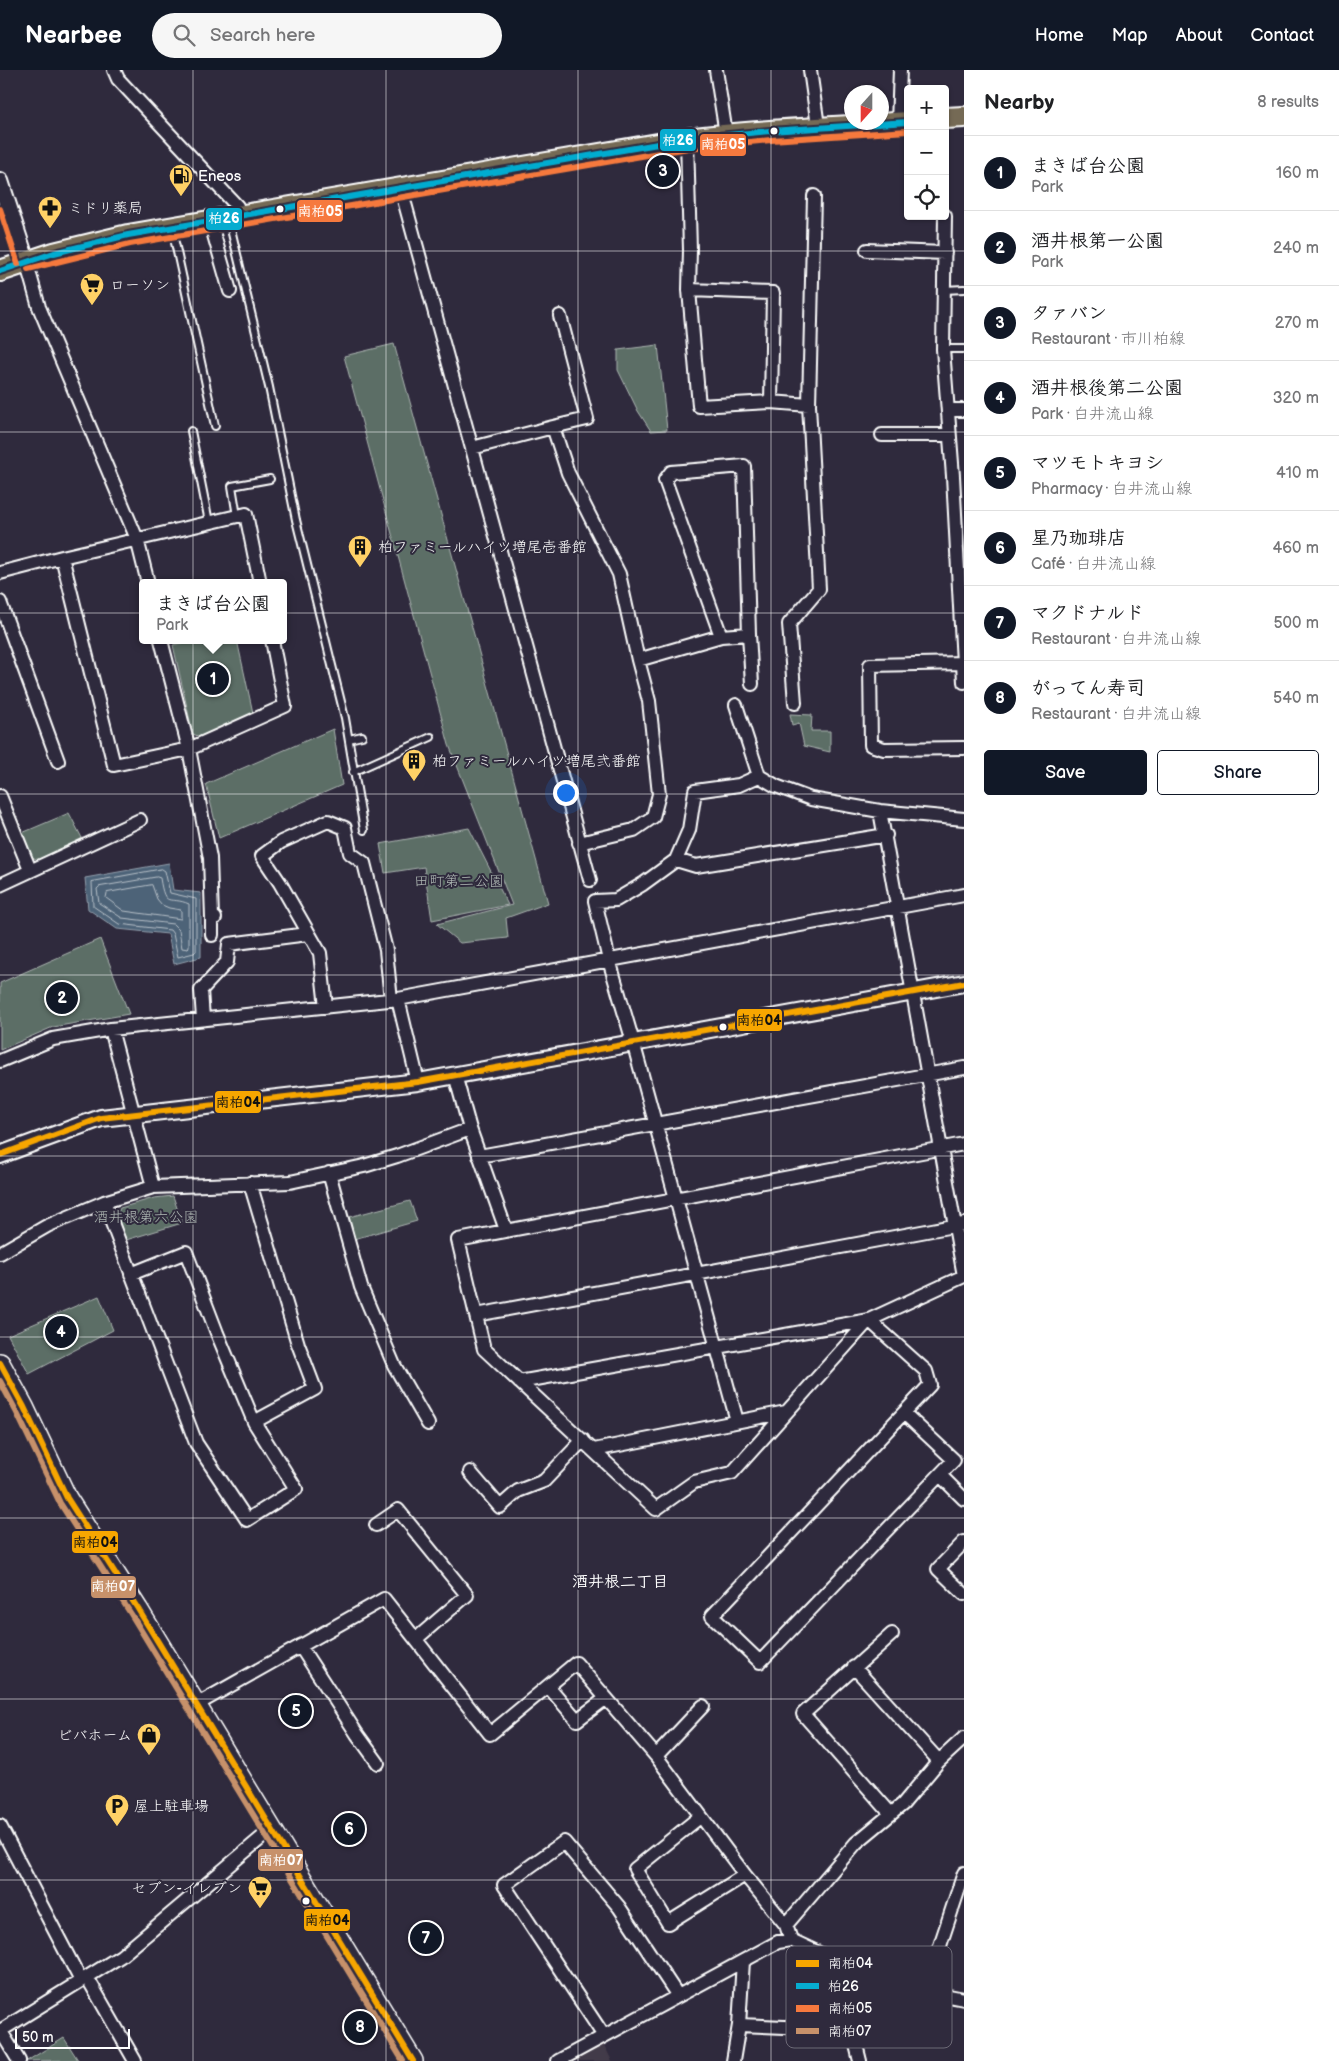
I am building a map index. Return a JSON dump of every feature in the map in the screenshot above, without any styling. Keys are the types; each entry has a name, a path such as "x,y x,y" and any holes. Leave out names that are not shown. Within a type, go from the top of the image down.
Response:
{"main road":[{"path":"949,118 964,117"},
{"path":"0,271 26,261 128,235 687,139 818,126 903,122"},
{"path":"0,1363 24,1407 67,1498 196,1705 413,2061"}],"street":[{"path":"114,70 118,79 236,206 226,219 230,291"},
{"path":"716,70 726,134"},
{"path":"810,70 818,126"},
{"path":"900,70 903,122"},
{"path":"687,139 690,250 688,290 699,406 771,402 809,405"},
{"path":"0,181 39,307 137,539 147,579"},
{"path":"401,189 590,880"},
{"path":"795,703 788,624 819,589 809,405 814,196"},
{"path":"945,220 943,349 949,435 958,476 964,682"},
{"path":"868,250 945,253"},
{"path":"688,290 773,293 771,402"},
{"path":"472,448 587,420 560,316"},
{"path":"948,410 964,410"},
{"path":"553,427 568,474 619,574 649,701 659,794 653,817 634,830 579,843"},
{"path":"882,435 949,435"},
{"path":"721,636 665,480 671,472 744,466 752,684"},
{"path":"0,572 246,514 259,579"},
{"path":"62,558 114,765 189,749 285,706 273,644"},
{"path":"0,602 58,761"},
{"path":"638,660 721,636 750,634"},
{"path":"162,644 189,749 210,858 214,918 212,935"},
{"path":"963,663 870,665 871,745 884,749 964,748"},
{"path":"736,705 759,776 776,786 811,799 880,811 964,819"},
{"path":"737,1420 609,960 595,901 616,900 643,884 676,860 689,830 695,791 739,785 759,776"},
{"path":"1,802 30,870"},
{"path":"519,1382 869,1320 964,1276 960,1225 941,1148 926,1074 886,835 880,811"},
{"path":"0,885 140,820"},
{"path":"326,1007 320,953 280,883 262,856 281,842 328,821 344,828 350,852 364,863 386,950 394,1000 418,1082"},
{"path":"676,860 696,866 886,835"},
{"path":"0,1061 53,1039 111,1029 394,1000 964,895"},
{"path":"203,1019 201,990 227,962 230,944 308,934"},
{"path":"0,1155 101,1118 418,1082 964,984"},
{"path":"111,1029 153,1187"},
{"path":"479,1156 964,1068"},
{"path":"455,1075 470,1129 506,1230"},
{"path":"0,1253 47,1226 104,1202 153,1187 290,1182 364,1166 470,1129"},
{"path":"869,1320 732,1473 694,1482 656,1510 484,1348 458,1240 964,1144"},
{"path":"330,1173 361,1286 394,1365 428,1424"},
{"path":"250,1183 298,1344 315,1390 254,1422"},
{"path":"104,1202 131,1274 196,1443 247,1520 296,1489 254,1422 186,1252 131,1274"},
{"path":"476,1314 960,1225"},
{"path":"869,1320 926,1371 930,1385 905,1414 712,1616 760,1662 954,1460 905,1414"},
{"path":"594,1450 737,1420 786,1412"},
{"path":"470,1472 500,1507 518,1491 544,1481 583,1440"},
{"path":"940,1475 964,1499"},
{"path":"376,1525 398,1510 467,1595 416,1639"},
{"path":"964,1542 938,1569 964,1594"},
{"path":"196,1705 384,1599 490,1734 576,1663 656,1756 745,1875 786,1924 791,1940"},
{"path":"891,1814 802,1714 892,1634"},
{"path":"300,1646 378,1763"},
{"path":"854,1667 939,1761"},
{"path":"548,1686 577,1720 605,1698"},
{"path":"656,1756 703,1706"},
{"path":"786,1924 856,1843 903,1804 939,1761 964,1738"},
{"path":"701,1816 635,1869 668,1923 745,1875"},
{"path":"0,1826 84,1979 135,2061"},
{"path":"19,2061 0,2031 121,1956 272,1829"},
{"path":"604,2036 504,1885 564,1842 619,1907 678,1996"},
{"path":"940,1946 964,1873"},
{"path":"558,2061 778,1942 791,1940 804,1946"},
{"path":"733,2061 743,1961"},
{"path":"738,2025 786,2027"},
{"path":"857,2048 860,2061"}],"lane":[{"path":"226,219 269,387 296,520 346,718 353,772 364,830"},
{"path":"172,228 215,426"},
{"path":"944,290 964,289"},
{"path":"943,349 964,349"},
{"path":"191,431 209,522"},
{"path":"237,516 232,486 270,479"},
{"path":"348,739 362,736"},
{"path":"353,772 431,737"}],"shaded area":[{"path":"604,2045 612,2061 574,2061"}],"green space":[{"path":"394,344 548,903 506,918 508,938 460,943 437,924 512,905 449,745 344,356"},
{"path":"658,345 667,430 651,431 638,411 618,370 618,350"},
{"path":"238,644 253,713 200,737 193,734 173,645"},
{"path":"790,714 812,715 811,731 830,731 830,752 804,746 799,723 792,725"},
{"path":"333,729 342,785 219,838 206,784"},
{"path":"69,813 83,840 38,860 32,857 22,833"},
{"name":"田町第二公園","path":"469,828 508,905 432,920 424,867 385,873 380,844"},
{"path":"100,939 129,1014 53,1027 0,1050 0,983"},
{"name":"酒井根第六公園","path":"173,1196 182,1223 126,1240 116,1216 120,1208 154,1198"},
{"path":"410,1201 417,1221 354,1239 349,1217"},
{"path":"99,1296 113,1330 29,1374 8,1335"},
{"path":"64,2038 78,2060 27,2061"}],"water":[{"path":"169,863 173,890 201,893 201,957 174,964 168,934 117,929 88,909 85,878"}],"transit line":[{"name":"柏26","path":"0,271 54,253 128,235 687,139 770,131 904,122"},
{"name":"南柏05","path":"28,269 130,244 688,148 771,140 904,131"},
{"name":"南柏05","path":"0,209 18,264"},
{"name":"南柏04","path":"0,1155 101,1118 418,1082 964,983"},
{"name":"南柏04","path":"0,1363 24,1407 67,1498 138,1609 413,2061"},
{"name":"南柏07","path":"0,1381 60,1503 131,1614 403,2061"}],"place":[{"name":"タァバン","path":"663,171"},
{"name":"Eneos","path":"181,197"},
{"name":"ミドリ薬局","path":"50,229"},
{"name":"ローソン","path":"92,306"},
{"name":"柏ファミールハイツ増尾壱番館","path":"360,568"},
{"name":"まきば台公園","path":"213,679"},
{"name":"柏ファミールハイツ増尾弐番館","path":"414,782"},
{"name":"酒井根第一公園","path":"62,998"},
{"name":"酒井根後第二公園","path":"61,1332"},
{"name":"マツモトキヨシ","path":"296,1711"},
{"name":"ビバホーム","path":"149,1756"},
{"name":"屋上駐車場","path":"117,1827"},
{"name":"星乃珈琲店","path":"349,1829"},
{"name":"セブン-イレブン","path":"260,1909"},
{"name":"マクドナルド","path":"426,1938"},
{"name":"がってん寿司","path":"360,2027"}],"district":[{"name":"酒井根二丁目","path":"620,1581"}]}
